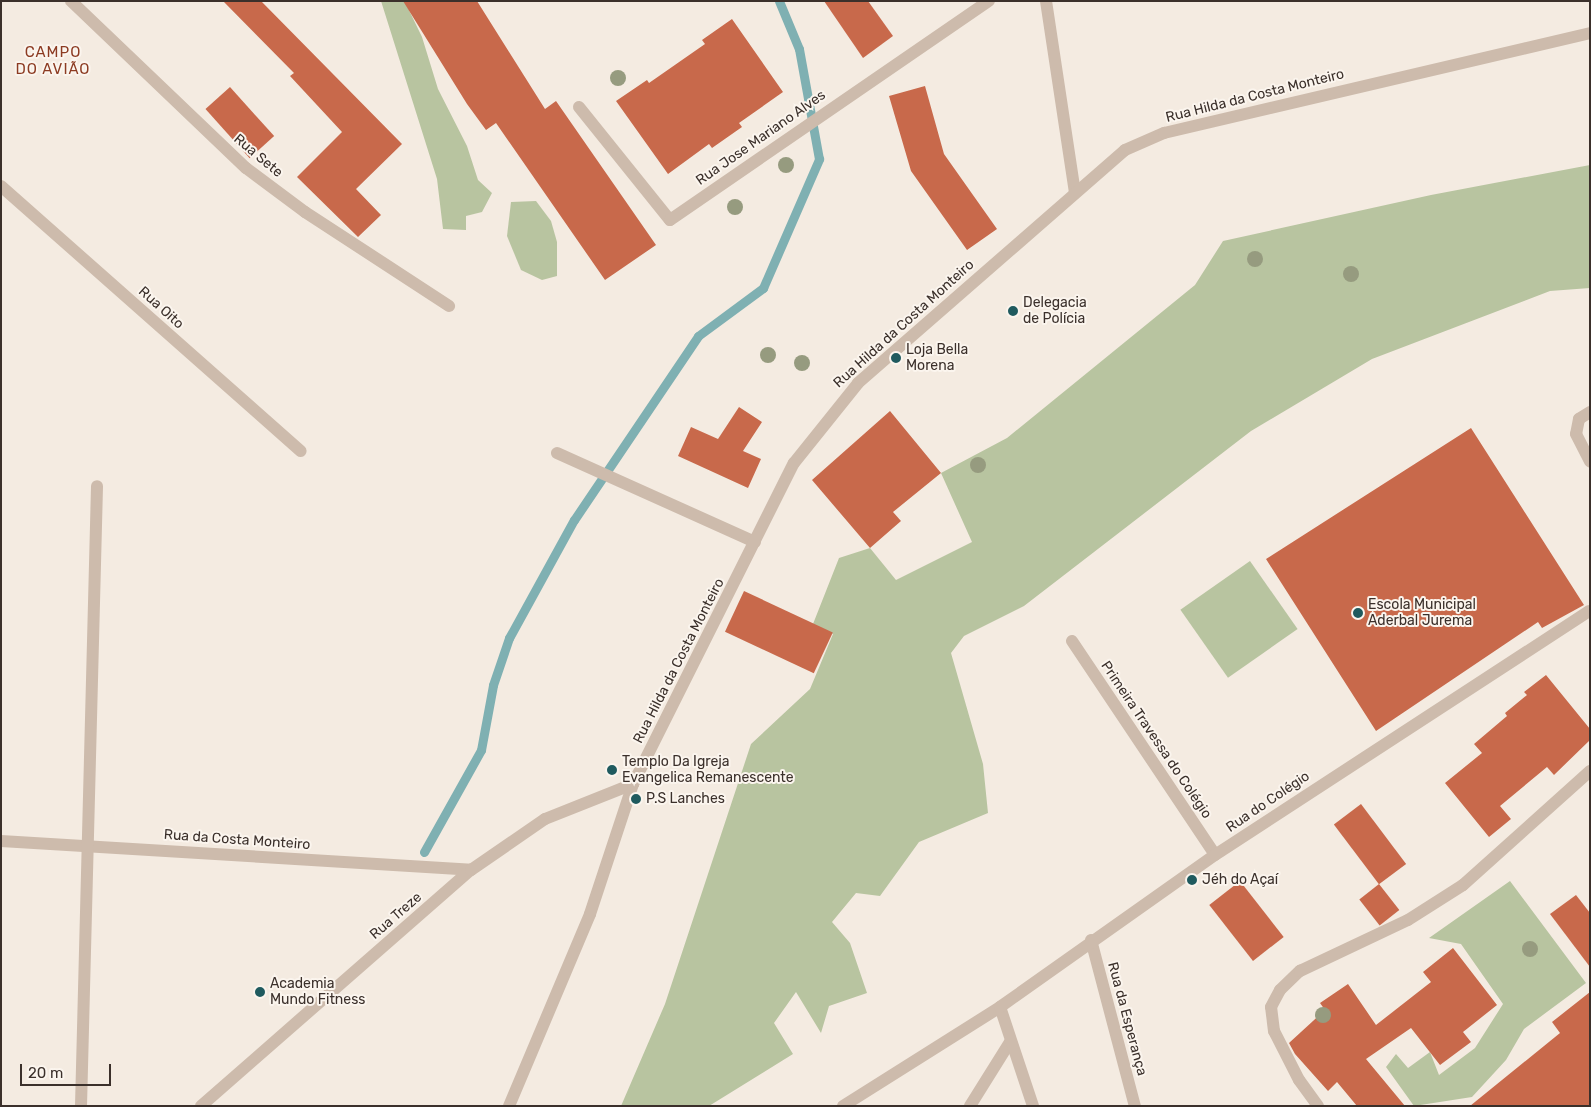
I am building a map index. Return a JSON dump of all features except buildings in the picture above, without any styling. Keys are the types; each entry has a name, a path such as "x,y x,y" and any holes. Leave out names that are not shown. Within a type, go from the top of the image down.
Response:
{"street":[{"name":"Rua Sete","path":"71,1 246,168 305,212 449,306"},
{"name":"Rua Jose Mariano Alves","path":"579,107 670,220 794,132 989,1"},
{"path":"1046,1 1076,193"},
{"name":"Rua Hilda da Costa Monteiro","path":"509,1106 590,914 633,784 755,542 809,440 858,383 1125,150 1164,133 1590,33"},
{"name":"Rua Oito","path":"1,186 301,451"},
{"path":"1590,412 1580,420 1576,434 1590,462"},
{"path":"557,453 755,542"},
{"path":"80,1106 97,486"},
{"name":"Rua do Colégio","path":"843,1106 1000,1007 1091,940 1215,855 1590,612"},
{"name":"Primeira Travessa do Colégio","path":"1072,641 1215,855"},
{"path":"1318,1106 1299,1080 1274,1031 1272,1006 1280,990 1300,971 1408,920 1463,885 1590,771"},
{"name":"Rua Treze","path":"200,1106 471,870 545,819 633,784"},
{"name":"Rua da Costa Monteiro","path":"1,841 471,870"},
{"name":"Rua da Esperança","path":"1091,940 1135,1106"},
{"path":"1000,1007 1032,1106"},
{"path":"970,1106 1010,1042"}],"green space":[{"path":"381,1 414,1 407,6 422,37 438,89 467,146 478,180 492,193 482,212 466,216 466,230 443,229 437,179"},
{"path":"1590,165 1590,288 1550,291 1372,359 1251,431 1024,606 964,636 951,653 983,764 988,813 919,842 880,896 856,893 832,922 850,943 867,993 829,1006 821,1033 796,992 774,1023 793,1054 709,1106 621,1106 665,1004 751,744 810,689 833,634 813,624 839,558 870,548 896,580 972,542 941,473 1007,438 1195,285 1223,241 1431,195"},
{"path":"536,201 551,221 557,242 557,276 542,280 521,270 507,236 511,202"},
{"path":"1250,561 1298,629 1228,678 1180,610"},
{"path":"1510,881 1586,983 1524,1029 1506,1060 1472,1097 1414,1106 1386,1067 1396,1054 1408,1068 1430,1052 1439,1075 1475,1048 1503,1004 1461,944 1429,938"}],"waterway":[{"path":"424,852 481,750 493,685 509,638 574,520 698,336 763,288 819,159 799,49 779,1"}],"place":[{"name":"Delegacia de Polícia","path":"1013,311"},
{"name":"Loja Bella Morena","path":"896,358"},
{"name":"Escola Municipal Aderbal Jurema","path":"1358,613"},
{"name":"Templo Da Igreja Evangelica Remanescente","path":"612,770"},
{"name":"P.S Lanches","path":"636,799"},
{"name":"Jéh do Açaí","path":"1192,880"},
{"name":"Academia Mundo Fitness","path":"260,992"}],"district":[{"name":"CAMPO DO AVIÃO","path":"53,60"}]}
